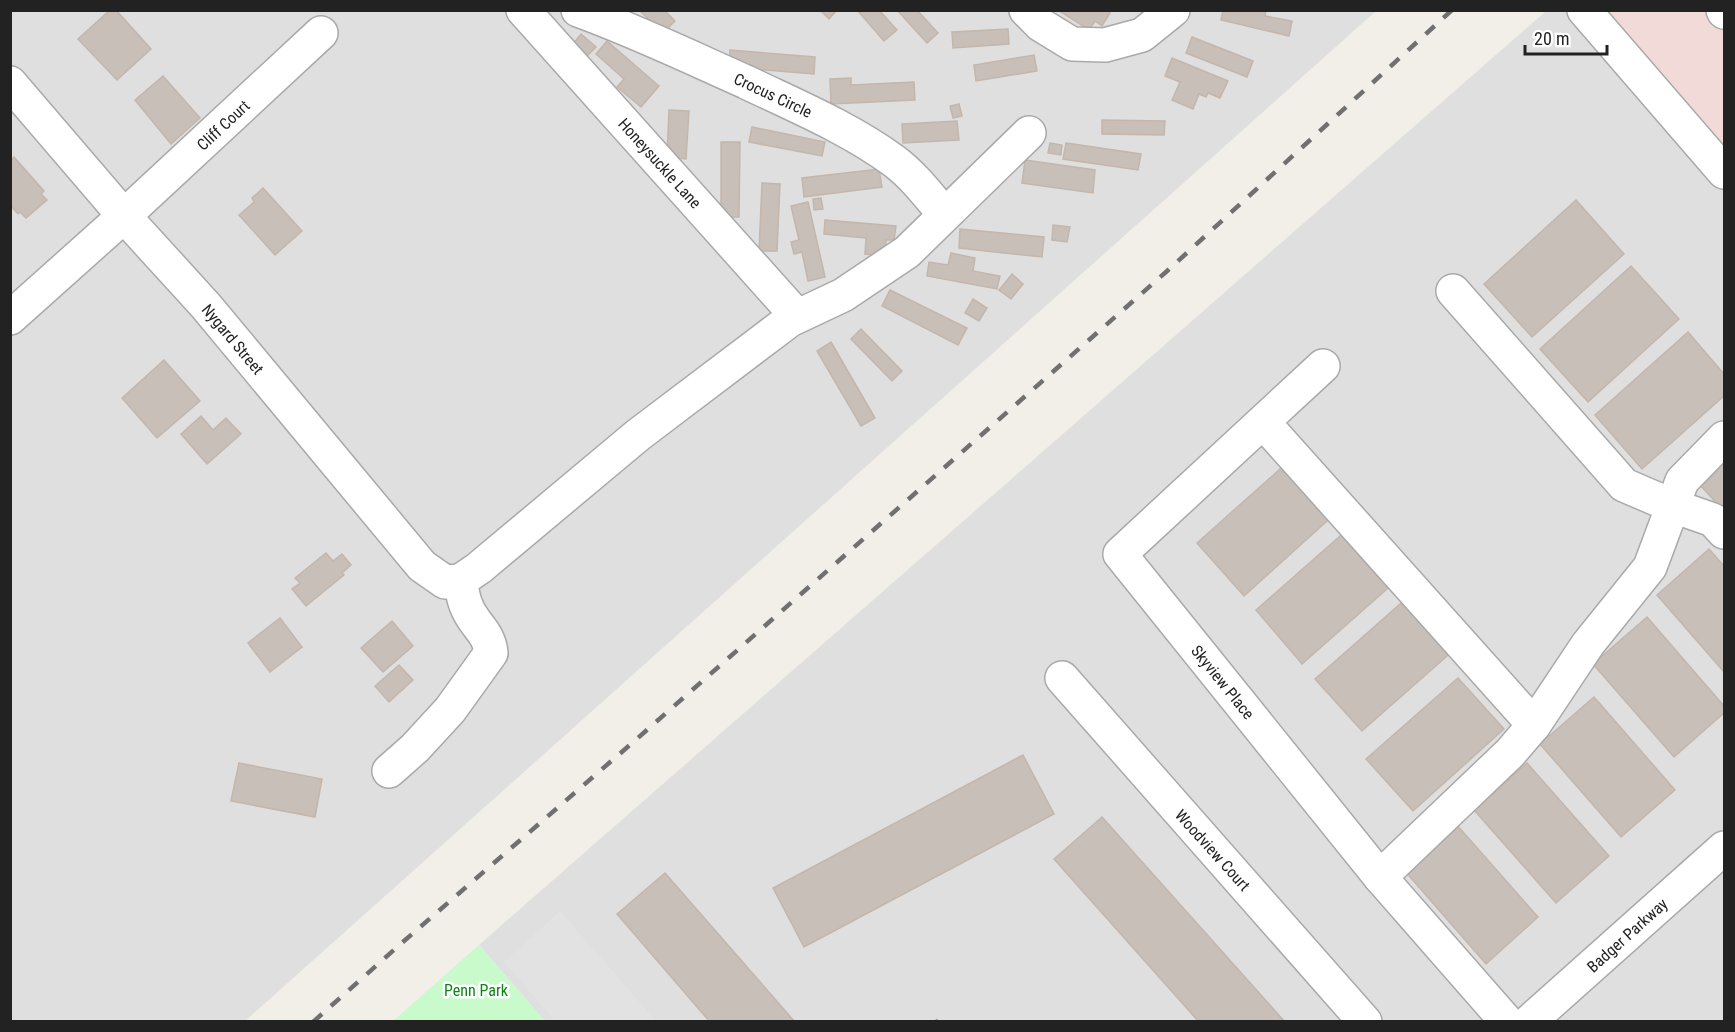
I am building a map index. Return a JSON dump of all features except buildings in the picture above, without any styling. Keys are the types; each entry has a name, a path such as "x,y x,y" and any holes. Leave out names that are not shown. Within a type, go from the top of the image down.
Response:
{"street":[{"name":"Honeysuckle Lane","path":"523,10 797,316"},
{"name":"Crocus Circle","path":"578,10 629,28 810,112 864,141 896,162 916,181 944,214"},
{"path":"1026,10 1041,26 1072,44 1105,45 1142,35 1173,10"},
{"path":"1584,10 1725,172"},
{"name":"Cliff Court","path":"10,318 124,216 321,33"},
{"name":"Nygard Street","path":"10,83 124,216 206,306 422,566 445,582 460,581"},
{"path":"389,771 415,748 450,710 491,653 490,639 466,606 460,581 638,435 797,316 843,295 907,252 1029,133"},
{"path":"1453,291 1624,485 1713,520 1725,531"},
{"name":"Skyview Place","path":"1323,366 1120,554 1380,877 1507,1022"},
{"path":"1263,422 1534,725"},
{"path":"1380,877 1510,753 1534,725 1588,644 1650,567 1682,481 1725,438"},
{"name":"Woodview Court","path":"1062,678 1365,1022"},
{"name":"Badger Parkway","path":"1530,1022 1725,848"}],"shaded area":[{"path":"10,11 1376,11 244,1022 11,1021"},
{"path":"1546,11 1584,11 1724,172 1724,1021 545,1021 479,945"},
{"path":"1584,11 1724,11 1724,172"},
{"path":"560,911 656,1021 555,1021 504,962"}],"green space":[{"name":"Penn Park","path":"479,945 545,1021 393,1021"}],"railway":[{"path":"313,1022 1166,272 1452,10"}]}
